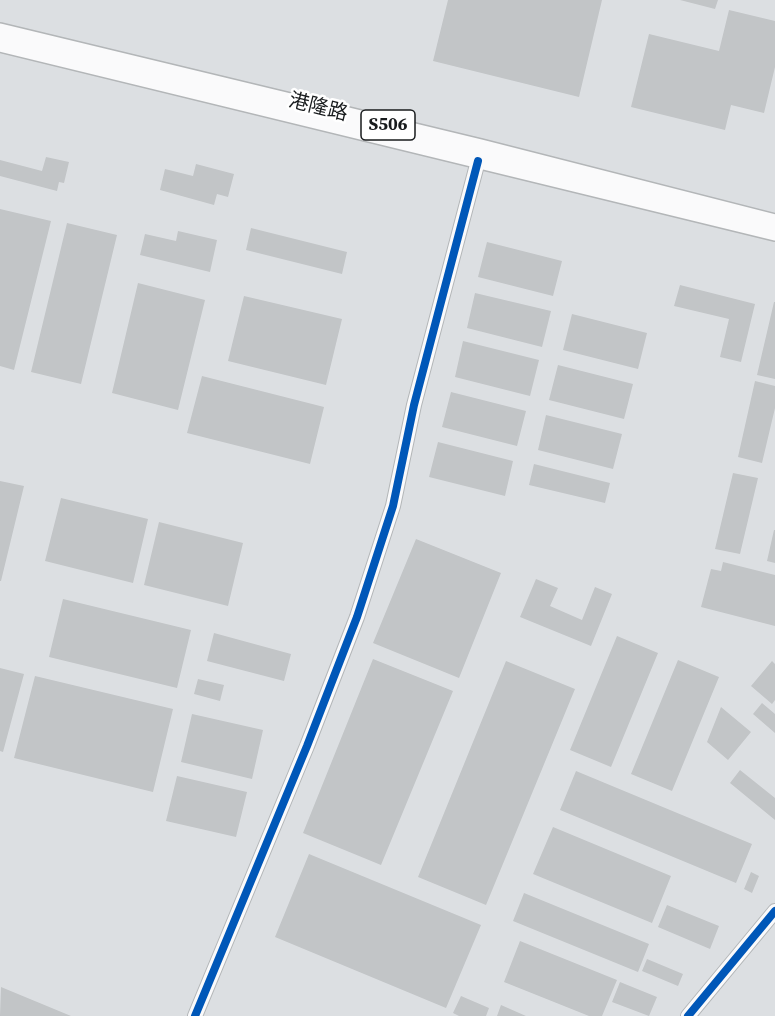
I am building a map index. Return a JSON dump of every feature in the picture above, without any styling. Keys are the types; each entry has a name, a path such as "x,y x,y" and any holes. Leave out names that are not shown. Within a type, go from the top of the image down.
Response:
{"main road":[{"name":"港隆路","path":"0,31 481,147 775,222"},
{"name":"港隆路","path":"0,44 775,233"}],"street":[{"path":"195,1016 307,746 357,617 393,506 414,405 478,161"},
{"path":"688,1016 775,911"}],"building":[{"path":"448,0 602,0 579,97 433,61"},
{"path":"680,0 718,0 715,9"},
{"path":"729,10 775,21 775,67 764,113 731,105 725,130 631,107 649,34 719,51"},
{"path":"46,157 69,162 64,183 59,182 57,191 0,176 0,160 42,171"},
{"path":"196,164 234,174 228,197 217,194 214,205 160,190 165,169 193,176"},
{"path":"0,209 51,221 14,370 0,366"},
{"path":"67,223 117,235 81,384 31,372"},
{"path":"251,228 347,252 342,274 246,250"},
{"path":"178,231 217,240 210,272 140,255 145,234 176,241"},
{"path":"487,242 562,261 553,296 478,277"},
{"path":"138,283 205,300 178,410 112,393"},
{"path":"680,285 755,304 741,362 720,357 729,319 674,306"},
{"path":"475,293 551,311 542,347 467,328"},
{"path":"244,296 342,319 326,385 228,361"},
{"path":"775,302 775,379 757,375"},
{"path":"572,314 647,333 638,369 563,350"},
{"path":"463,341 539,360 530,396 455,377"},
{"path":"558,365 633,384 624,419 549,400"},
{"path":"202,376 324,407 310,464 187,433"},
{"path":"755,381 775,386 775,408 762,463 738,457"},
{"path":"451,392 526,411 517,446 442,427"},
{"path":"546,415 622,434 613,469 538,450"},
{"path":"438,442 513,461 505,496 429,477"},
{"path":"534,464 610,483 605,503 529,485"},
{"path":"733,473 758,478 740,554 715,549"},
{"path":"0,481 24,486 1,581 0,581"},
{"path":"61,498 148,519 133,583 45,561"},
{"path":"159,522 243,543 228,606 144,585"},
{"path":"775,530 775,563 767,561"},
{"path":"416,539 501,573 459,678 373,643"},
{"path":"723,562 775,575 775,626 701,607 711,569 721,571"},
{"path":"536,579 558,588 550,606 582,620 595,587 612,594 591,646 520,617"},
{"path":"63,599 191,630 177,688 49,657"},
{"path":"214,633 291,654 284,681 207,661"},
{"path":"617,636 658,653 611,767 570,750"},
{"path":"373,659 453,691 381,865 303,833"},
{"path":"678,660 719,677 672,791 631,774"},
{"path":"506,661 575,689 486,905 418,877"},
{"path":"772,661 775,664 775,700 772,704 751,686"},
{"path":"0,668 24,674 3,752 0,751"},
{"path":"35,676 173,709 153,792 14,758"},
{"path":"198,679 224,685 220,701 194,694"},
{"path":"762,703 775,714 775,733 753,714"},
{"path":"721,707 751,732 728,760 707,742"},
{"path":"192,714 263,730 252,779 181,762"},
{"path":"740,770 775,798 775,820 730,783"},
{"path":"576,771 752,844 736,883 560,810"},
{"path":"177,776 247,792 236,837 166,821"},
{"path":"553,827 671,876 652,923 533,874"},
{"path":"309,854 481,925 446,1008 275,937"},
{"path":"751,872 759,876 752,893 744,889"},
{"path":"524,893 649,944 638,972 513,921"},
{"path":"667,905 719,926 710,949 658,927"},
{"path":"520,941 617,980 602,1016 589,1016 504,982"},
{"path":"647,959 683,974 678,986 642,971"},
{"path":"620,982 657,997 649,1016 612,1002"},
{"path":"1,987 71,1016 0,1016"},
{"path":"461,996 489,1008 486,1016 459,1016 453,1013"},
{"path":"501,1005 526,1016 497,1016"}],"cycle path":[{"path":"195,1016 307,746 357,617 393,506 414,405 478,161"},
{"path":"688,1016 775,911"}]}
